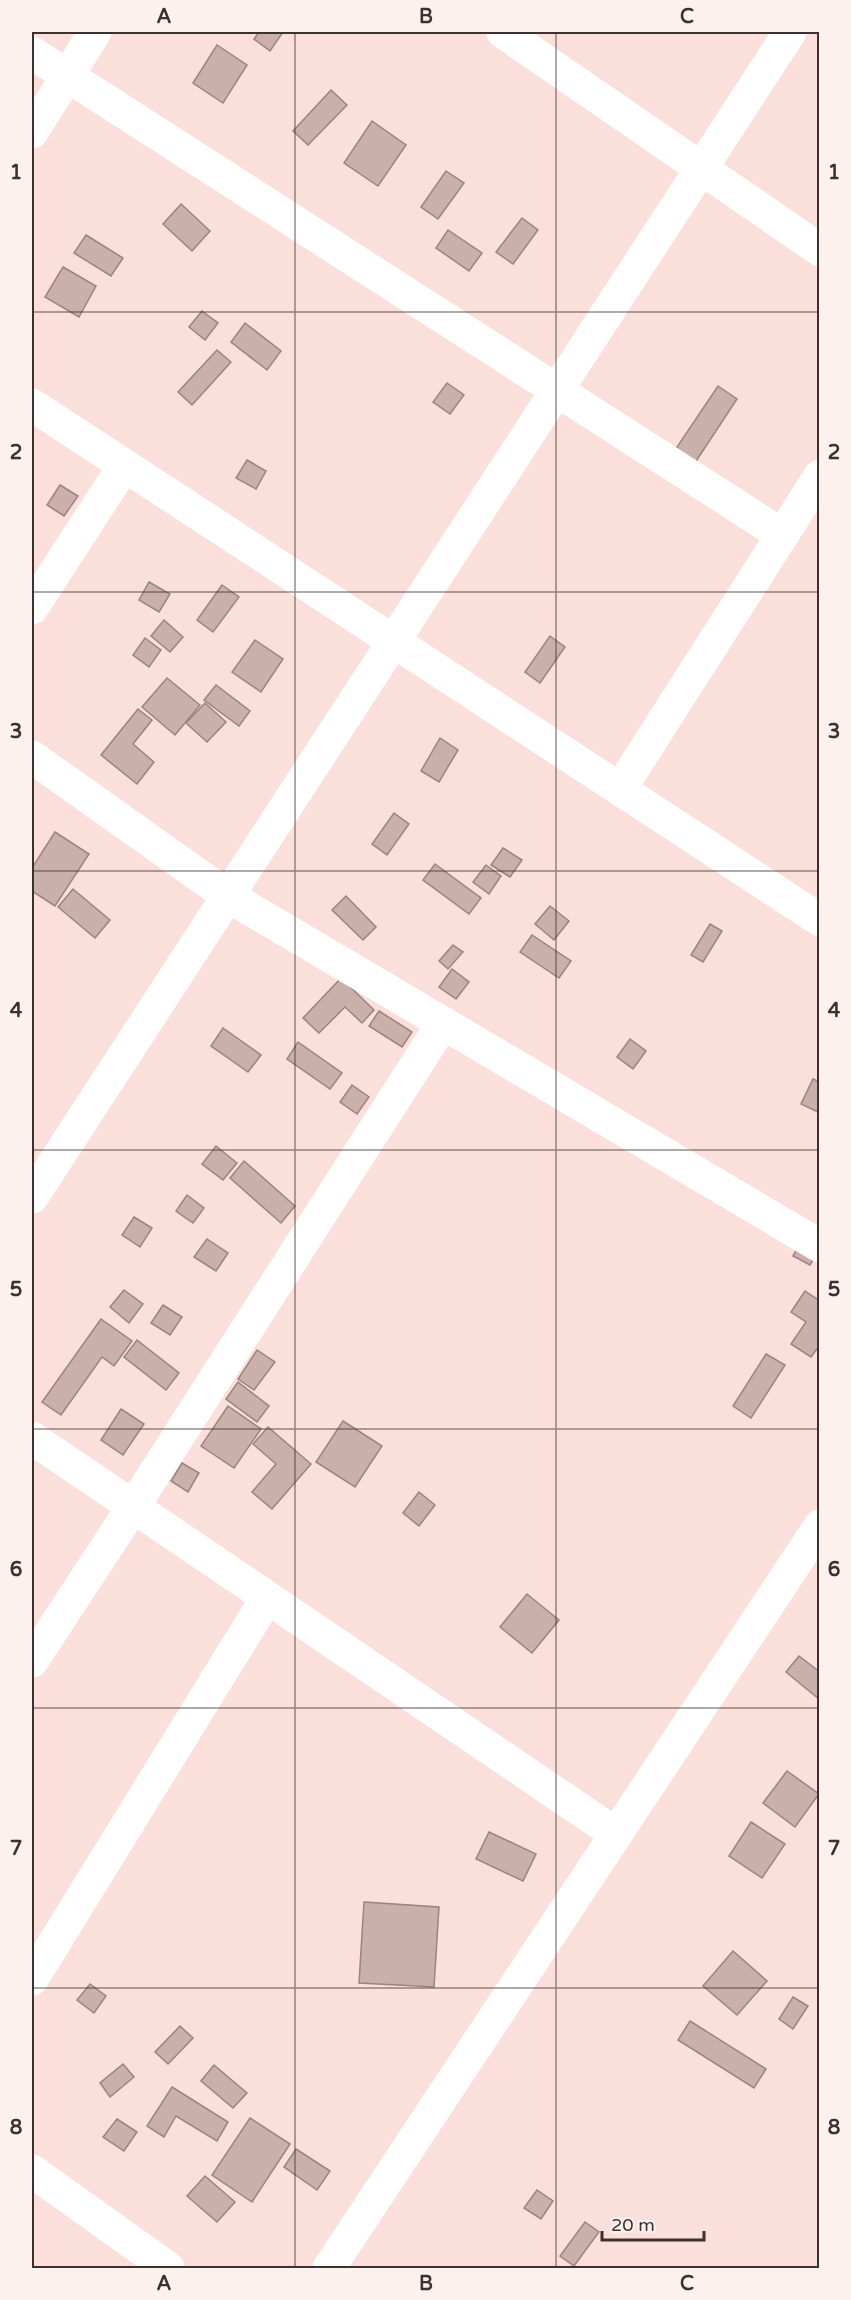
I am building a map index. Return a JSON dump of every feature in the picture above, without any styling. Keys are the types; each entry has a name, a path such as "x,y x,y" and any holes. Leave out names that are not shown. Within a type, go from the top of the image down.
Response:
{"street":[{"path":"32,132 95,32"},
{"path":"503,32 819,250"},
{"path":"32,1197 790,32"},
{"path":"32,53 782,535"},
{"path":"32,405 819,920"},
{"path":"32,609 124,466"},
{"path":"620,789 819,476"},
{"path":"32,757 228,896 819,1246"},
{"path":"32,1661 443,1023"},
{"path":"32,1438 616,1834"},
{"path":"329,2268 819,1526"},
{"path":"32,1979 267,1598"},
{"path":"32,2171 168,2268"}],"building":[{"path":"259,32 283,32 270,51 254,39"},
{"path":"217,45 247,65 223,103 193,83"},
{"path":"331,90 347,105 308,145 293,131"},
{"path":"372,121 406,145 378,186 344,163"},
{"path":"446,171 464,183 438,219 421,207"},
{"path":"181,204 210,231 192,251 163,224"},
{"path":"522,218 538,230 513,264 496,252"},
{"path":"448,230 482,253 469,271 436,248"},
{"path":"86,235 123,258 111,276 74,253"},
{"path":"63,267 96,286 79,317 45,297"},
{"path":"202,311 218,323 205,340 189,327"},
{"path":"245,323 281,351 267,370 231,342"},
{"path":"217,350 231,362 192,405 178,392"},
{"path":"447,383 464,395 450,414 433,402"},
{"path":"718,386 737,399 689,472 669,459"},
{"path":"247,460 266,471 256,489 236,478"},
{"path":"60,485 78,496 64,516 47,505"},
{"path":"149,582 170,594 159,612 139,600"},
{"path":"222,585 239,597 213,632 197,620"},
{"path":"164,620 183,637 170,652 151,636"},
{"path":"550,636 565,647 540,683 525,672"},
{"path":"145,638 161,650 149,667 133,655"},
{"path":"255,640 283,659 261,692 232,672"},
{"path":"167,678 200,705 175,735 142,707"},
{"path":"216,685 250,711 239,726 204,700"},
{"path":"205,703 226,722 207,742 186,723"},
{"path":"138,709 152,720 133,744 154,762 137,784 101,755"},
{"path":"440,738 458,750 439,782 421,771"},
{"path":"394,813 409,824 387,855 372,844"},
{"path":"55,832 89,854 55,906 32,891 32,868"},
{"path":"503,848 522,860 510,877 491,865"},
{"path":"435,864 481,898 469,914 423,880"},
{"path":"486,865 501,876 489,894 473,882"},
{"path":"73,889 110,920 95,938 58,907"},
{"path":"346,896 376,927 363,940 332,910"},
{"path":"550,906 569,921 554,940 535,924"},
{"path":"710,924 722,931 703,962 691,955"},
{"path":"532,935 571,961 559,978 520,952"},
{"path":"453,945 463,952 448,969 439,961"},
{"path":"452,969 469,982 456,999 439,987"},
{"path":"341,978 374,1010 362,1023 345,1007 319,1033 303,1018"},
{"path":"379,1011 412,1032 402,1047 369,1026"},
{"path":"223,1028 261,1055 248,1072 211,1046"},
{"path":"630,1039 646,1051 633,1069 617,1057"},
{"path":"298,1042 342,1073 330,1089 287,1059"},
{"path":"813,1079 820,1082 820,1113 801,1104"},
{"path":"352,1085 369,1097 357,1114 340,1102"},
{"path":"216,1146 237,1163 223,1180 202,1164"},
{"path":"244,1161 295,1206 281,1223 230,1178"},
{"path":"187,1195 204,1208 193,1223 176,1211"},
{"path":"134,1217 152,1228 140,1247 122,1235"},
{"path":"805,1235 820,1248 810,1265 793,1256"},
{"path":"207,1239 228,1253 216,1271 194,1257"},
{"path":"124,1290 143,1304 129,1323 110,1307"},
{"path":"805,1291 820,1301 820,1345 811,1357 791,1344 806,1322 791,1312"},
{"path":"163,1305 182,1317 170,1335 151,1323"},
{"path":"101,1319 132,1341 114,1366 102,1357 61,1415 42,1402"},
{"path":"137,1340 179,1373 166,1390 124,1357"},
{"path":"257,1350 275,1362 254,1390 238,1379"},
{"path":"766,1354 785,1365 751,1418 733,1406"},
{"path":"238,1382 269,1406 257,1422 226,1399"},
{"path":"228,1406 261,1429 234,1468 201,1446"},
{"path":"121,1409 144,1424 123,1455 101,1440"},
{"path":"343,1421 382,1446 355,1487 316,1462"},
{"path":"268,1427 311,1464 272,1509 252,1492 276,1464 253,1444"},
{"path":"182,1463 199,1473 188,1492 171,1481"},
{"path":"419,1492 435,1505 419,1526 403,1513"},
{"path":"527,1594 559,1620 532,1653 500,1627"},
{"path":"799,1656 820,1672 820,1700 786,1672"},
{"path":"787,1771 819,1794 795,1827 763,1803"},
{"path":"751,1822 785,1844 762,1878 729,1856"},
{"path":"489,1832 536,1854 523,1881 476,1859"},
{"path":"364,1902 439,1907 434,1987 359,1983"},
{"path":"733,1951 767,1981 737,2015 703,1986"},
{"path":"90,1984 106,1996 94,2013 77,2000"},
{"path":"793,1997 808,2006 793,2029 779,2019"},
{"path":"690,2021 766,2069 754,2088 678,2040"},
{"path":"180,2026 193,2038 168,2064 155,2052"},
{"path":"123,2064 134,2077 110,2097 100,2083"},
{"path":"214,2065 247,2093 233,2108 201,2081"},
{"path":"172,2087 228,2122 217,2141 176,2116 164,2137 147,2126"},
{"path":"250,2118 290,2144 252,2202 212,2175"},
{"path":"117,2119 137,2132 124,2151 103,2137"},
{"path":"296,2149 330,2171 317,2190 284,2167"},
{"path":"205,2176 235,2202 217,2222 187,2196"},
{"path":"537,2190 553,2201 541,2219 524,2208"},
{"path":"585,2222 599,2232 574,2266 560,2256"}]}
